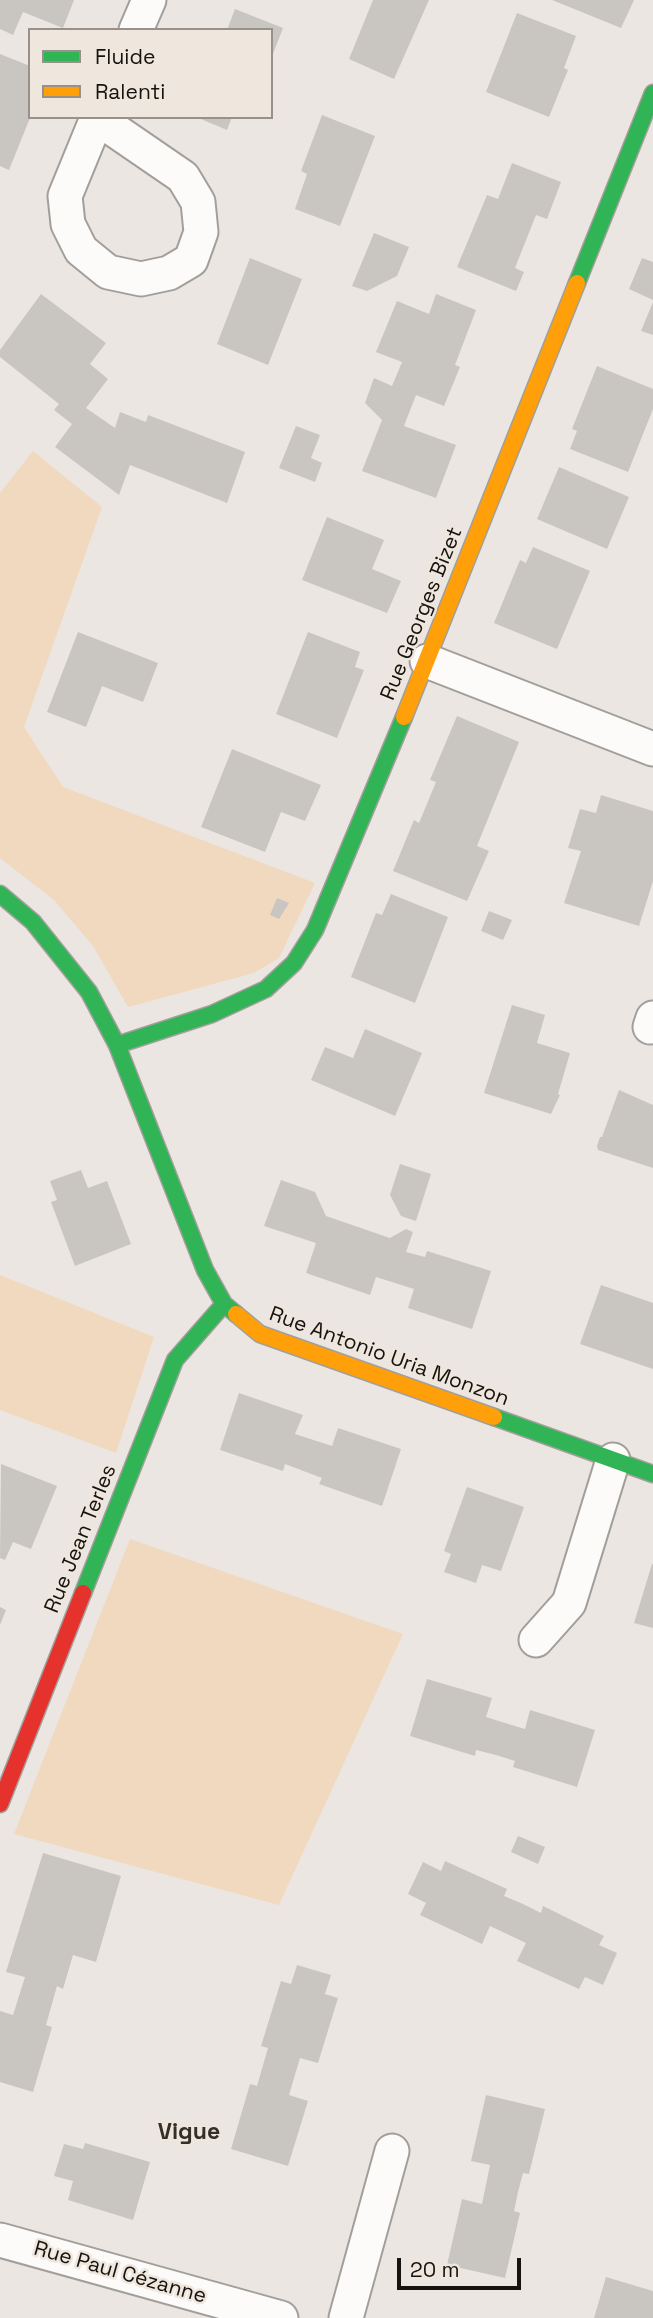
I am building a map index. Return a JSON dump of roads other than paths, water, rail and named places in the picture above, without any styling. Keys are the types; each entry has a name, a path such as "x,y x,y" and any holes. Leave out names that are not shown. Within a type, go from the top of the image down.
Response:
{"street":[{"path":"137,28 149,0"},
{"name":"Rue Georges Bizet","path":"117,1045 212,1014 265,989 294,963 315,930 427,661 653,93"},
{"path":"97,119 65,196 68,224 81,250 108,272 141,279 169,274 191,260 201,232 198,202 183,177 98,119"},
{"path":"427,661 653,748"},
{"name":"Rue Antonio Uria Monzon","path":"0,894 33,922 60,952 89,992 117,1045 205,1270 224,1304 260,1335 653,1474"},
{"name":"Rue Jean Terles","path":"0,1804 175,1360 224,1304"},
{"path":"536,1640 569,1604 612,1460"},
{"path":"346,2318 391,2151"},
{"name":"Rue Paul Cézanne","path":"0,2240 281,2318"}],"district":[{"name":"Vigue","path":"189,2133"}]}
